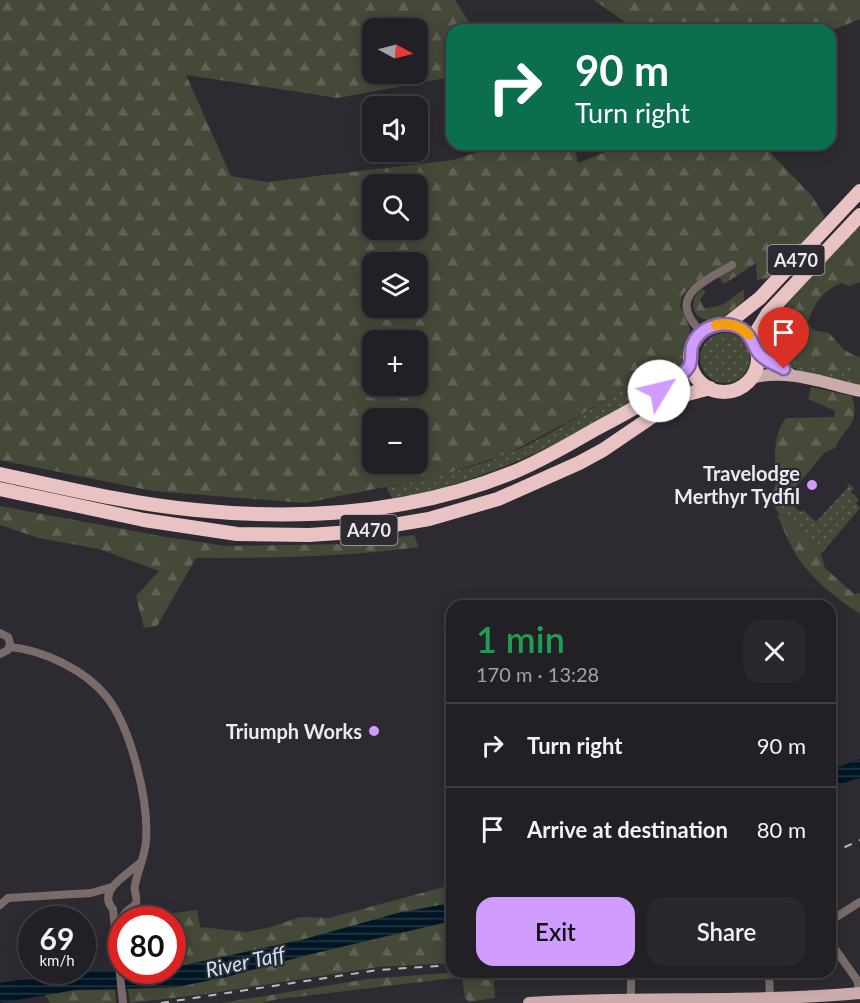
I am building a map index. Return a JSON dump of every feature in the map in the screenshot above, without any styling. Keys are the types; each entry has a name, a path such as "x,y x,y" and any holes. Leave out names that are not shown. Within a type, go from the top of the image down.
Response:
{"highway":[{"name":"A470","path":"728,324 760,298 860,191"},
{"name":"A470","path":"752,339 768,313 860,215"},
{"path":"728,324 740,328 752,339 758,353 756,368 751,378 741,387 730,391 720,391 701,383 691,364 692,347 702,332 714,326 728,324"},
{"name":"A470","path":"0,474 155,505 196,510 318,514 373,509 443,494 514,472 621,416 678,379 691,364"},
{"name":"A470","path":"0,489 144,520 237,534 309,535 352,532 429,519 498,499 603,450 684,395 710,388"}],"main road":[{"path":"758,353 790,374"},
{"path":"751,378 768,374 790,374 860,391"},
{"path":"529,1003 631,1000 776,1001 860,993"}],"street":[{"path":"702,332 696,326 688,310 686,302 688,295 732,265"},
{"path":"0,633 8,637 10,647 6,652 0,654"},
{"path":"10,647 43,654 70,667 106,696 118,716 129,744 144,800 147,823 146,844 134,888 135,903 132,906"},
{"path":"111,906 108,896 114,886 142,862"},
{"path":"0,905 8,898 91,893 125,883 134,888"},
{"path":"91,893 110,906"},
{"path":"836,917 860,902"},
{"path":"836,950 853,974 860,993"},
{"path":"631,978 631,1000"},
{"path":"770,978 776,1001"},
{"path":"121,984 123,1003"}],"green space":[{"path":"0,0 455,0 470,24 446,24 446,78 428,81 428,18 362,18 362,84 413,84 338,98 186,75 231,176 267,182 453,160 484,150 575,150 578,163 610,150 768,150 812,196 825,217 805,242 768,278 757,280 756,263 724,284 715,272 688,289 682,296 680,306 690,329 688,341 624,389 572,420 507,454 440,476 305,503 153,491 0,460"},
{"path":"594,0 860,0 860,19 836,29 836,24 628,24"},
{"path":"860,223 860,230 809,285 789,302 777,318 777,329 812,357 817,358 816,361 841,362 852,368 853,377 860,380 860,386 797,370 768,354 761,340 763,332 777,312"},
{"path":"860,230 860,282 849,286 841,283 829,290 816,303 808,322 813,330 829,333 844,350 860,358 860,380 853,377 852,368 841,362 836,372 830,374 819,370 816,358 812,357 807,368 801,364 786,347 777,318 789,302 809,285"},
{"path":"702,289 706,291 700,300 704,308 723,304 744,290 744,300 720,318 706,320 700,317 693,308 696,295"},
{"path":"730,333 743,340 749,348 749,368 743,376 735,382 720,383 707,376 701,368 700,353 707,340 715,334"},
{"path":"688,341 679,370 577,433 542,450 507,466 433,491 393,500 386,487 476,465 531,443 638,380"},
{"path":"811,387 852,396 853,419 835,448 824,453 801,481 787,477 775,484 776,441 786,418 834,417 835,411 808,399"},
{"path":"788,477 801,481 784,498 816,522 849,486 846,481 854,488 851,492 859,500 856,503 860,508 821,554 792,527 777,511 773,503 771,496 776,483"},
{"path":"0,506 226,546 352,544 414,535 419,547 308,556 196,558 157,626 144,628 136,596 159,571 99,549 39,538 0,525"},
{"path":"777,515 781,515 821,554 825,568 854,594 860,593 860,614 811,575 792,548"},
{"path":"446,886 446,904 398,913 305,939 186,965 186,911 197,910 200,927 246,932 271,927 300,917 329,918"},
{"path":"446,922 446,963 378,967 206,994 130,1003 128,989 177,987 226,977"},
{"path":"446,973 446,978 454,978 261,1003 222,1003 367,979"},
{"path":"462,978 493,978 495,998 469,1002 465,998"},
{"path":"75,990 115,990 116,1003 50,1003 45,995"}],"water":[{"path":"860,759 860,778 836,785 836,768"},
{"name":"River Taff","path":"446,904 446,922 226,977 177,987 75,990 0,1003 0,983 18,980 18,984 96,984 96,971 108,971 108,984 186,984 186,965 305,939 398,913"}],"railway":[{"path":"836,851 860,840"},
{"path":"161,1003 378,970 446,965"}],"slow traffic":[{"path":"716,325 728,324 740,328 749,335"}],"place":[{"name":"Travelodge Merthyr Tydfil","path":"812,485"},
{"name":"Triumph Works","path":"374,731"}],"route":[{"path":"659,391 678,379 691,364 692,347 702,332 719,324 728,324 745,331 752,339 758,353 784,369"}]}
